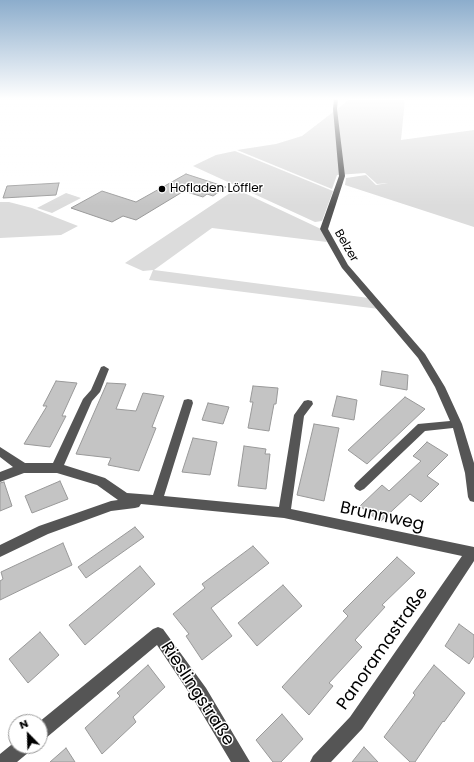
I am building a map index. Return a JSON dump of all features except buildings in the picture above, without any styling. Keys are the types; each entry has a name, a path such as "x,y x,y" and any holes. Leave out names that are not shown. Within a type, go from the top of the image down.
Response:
{"street":[{"name":"Belzer","path":"337,135 342,176 324,229 344,266 422,356 440,386 457,424 471,473 474,490"},
{"path":"57,468 88,399 95,392 104,369"},
{"path":"157,500 188,403"},
{"path":"284,514 299,415 308,404"},
{"name":"Brunnweg","path":"360,486 422,426 457,424"},
{"path":"0,451 23,468"},
{"name":"Brunnweg","path":"23,468 57,468 101,481 125,498 157,500 284,514 473,553"},
{"path":"0,477 23,468"},
{"name":"Brunnweg","path":"0,552 44,530 111,506 157,500"},
{"name":"Panoramastraße","path":"319,762 356,723 473,553"},
{"name":"Rieslingstraße","path":"48,725 158,634 200,694 241,762"},
{"path":"4,762 14,754"}],"shaded area":[{"path":"304,135 402,135 401,140 441,135 474,135 474,227 345,185 346,178 366,175 376,185 388,183 377,184 365,173 337,175 332,189 237,150 276,144"},
{"path":"235,151 333,191 322,221 315,222 193,166 216,155"},
{"path":"236,189 321,229 327,242 212,228 154,270 369,298 379,309 149,280 153,270 143,271 125,263"},
{"path":"66,193 81,198 52,213 37,208"},
{"path":"0,202 9,202 32,208 78,226 61,235 0,238"}],"place":[{"name":"Hofladen Löffler","path":"162,189"}]}
